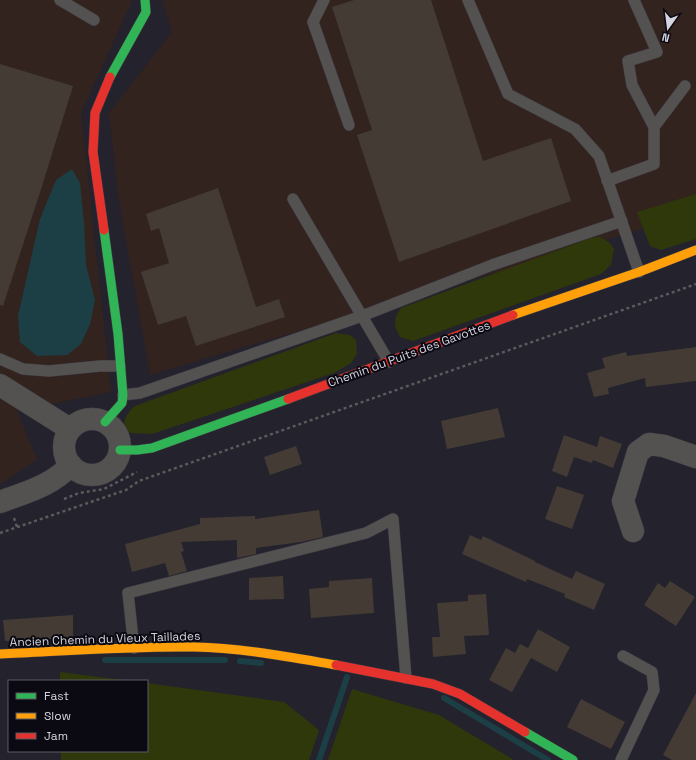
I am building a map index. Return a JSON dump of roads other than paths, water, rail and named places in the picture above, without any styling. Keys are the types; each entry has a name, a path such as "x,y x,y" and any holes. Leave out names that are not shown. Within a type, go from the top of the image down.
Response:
{"street":[{"path":"105,422 122,403 123,395 118,334 93,152 95,113 112,72 146,12 145,0"},
{"name":"Chemin du Puits des Gavottes","path":"120,450 152,448 389,362 521,312 639,272 696,250"},
{"path":"0,385 70,429"},
{"path":"86,419 96,419 105,422 112,427 117,434 120,450 118,458 107,470 92,474 77,470 71,465 64,451 66,436 70,429 77,423 86,419"},
{"path":"633,531 623,501 638,452 649,444 664,446 696,457"},
{"path":"0,502 43,486 55,479 71,465"},
{"name":"Ancien Chemin du Vieux Taillades","path":"0,654 194,647 253,652 348,667 433,684 460,694 573,760"}],"lane":[{"path":"60,0 94,20"},
{"path":"324,0 313,22 349,125"},
{"path":"468,0 508,94 574,129 599,156 639,272"},
{"path":"607,181 654,164 654,127 632,85 628,61 657,52 634,0"},
{"path":"654,127 685,86"},
{"path":"293,199 389,362"},
{"path":"123,395 140,393 362,316 492,265 622,222"},
{"path":"0,359 23,369 49,371 100,366 120,366"},
{"path":"134,648 128,593 366,533 393,520 406,678"},
{"path":"621,760 654,690 652,672 623,656"}],"water":[{"path":"72,169 80,183 86,265 95,300 90,324 81,344 67,355 37,356 20,342 18,316 40,219 56,180"}],"waterway":[{"path":"105,660 225,660"},
{"path":"240,661 261,663"},
{"path":"319,760 347,677"},
{"path":"444,698 548,760"}]}
